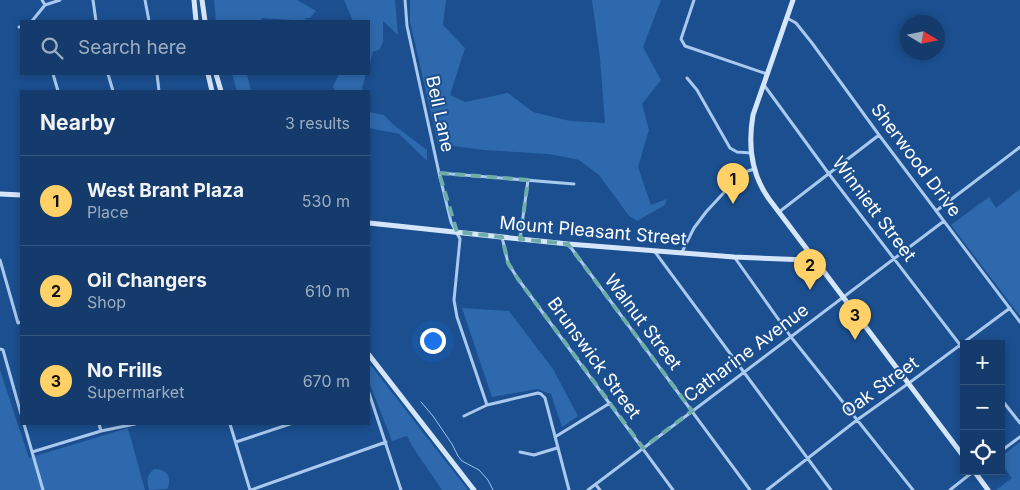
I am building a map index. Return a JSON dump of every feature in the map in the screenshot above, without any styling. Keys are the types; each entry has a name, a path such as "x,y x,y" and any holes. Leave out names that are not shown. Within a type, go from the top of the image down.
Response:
{"main road":[{"path":"194,0 196,20"},
{"path":"202,0 205,20"},
{"path":"793,0 753,115 751,152 754,169 766,195 960,452"},
{"path":"208,75 212,90"},
{"path":"216,75 221,90"},
{"path":"0,194 20,195"},
{"name":"Mount Pleasant Street","path":"370,223 654,251 734,257 808,260 814,258"},
{"path":"370,356 474,490"},
{"path":"977,475 988,490"}],"street":[{"path":"42,0 45,6"},
{"path":"33,20 45,6 60,0"},
{"path":"93,0 96,20"},
{"path":"145,0 148,20"},
{"name":"Bell Lane","path":"406,0 407,26 440,173 452,222 460,239 454,300 457,317 486,405"},
{"path":"694,0 681,39 685,46 767,74"},
{"name":"Sherwood Drive","path":"787,18 796,23 812,43 1020,322"},
{"path":"53,75 58,90"},
{"path":"108,75 114,90"},
{"path":"156,75 159,90"},
{"path":"687,78 697,90 730,148 737,152 751,152"},
{"name":"Winniett Street","path":"763,84 960,345"},
{"path":"779,212 879,135"},
{"path":"936,211 1020,147"},
{"path":"681,253 694,228 706,212 740,176 746,171 754,169"},
{"path":"440,173 574,184"},
{"path":"520,239 528,180"},
{"name":"Catharine Avenue","path":"588,490 895,260 944,221"},
{"name":"Brunswick Street","path":"502,237 508,263 518,279 673,490"},
{"name":"Walnut Street","path":"568,244 750,490"},
{"path":"654,251 743,374 831,490"},
{"path":"734,257 791,337 912,490"},
{"path":"0,260 19,322"},
{"name":"Oak Street","path":"967,340 1010,308"},
{"name":"Oak Street","path":"767,490 857,420 960,345"},
{"path":"0,349 3,350 20,410"},
{"path":"464,416 486,405 538,393 542,394 545,398 569,490"},
{"path":"370,398 401,490"},
{"path":"555,438 610,403"},
{"path":"1005,404 1020,423"},
{"path":"24,425 43,490"},
{"path":"99,425 101,431"},
{"path":"32,452 101,431 130,425"},
{"path":"230,425 250,490 386,442"},
{"path":"236,442 287,425"},
{"path":"1005,448 1020,437"},
{"path":"520,452 534,455 557,448"},
{"path":"950,490 969,475"},
{"path":"596,485 600,490"}],"highlighted area":[{"path":"439,173 528,180 520,239 568,244 692,411 643,448 518,279 508,263 502,237 457,232"}],"shaded area":[{"path":"214,0 297,0 316,11 310,18 305,18 306,20 262,18 261,20 216,20"},
{"path":"344,0 395,0 398,35 383,21 383,42 380,49 373,52 370,62 370,20 353,20"},
{"path":"410,0 446,0 443,25 465,48 450,95 465,102 508,93 533,112 570,121 605,123 600,58 592,0 661,0 643,47 661,80 642,104 649,130 638,167 651,205 667,199 665,205 637,221 629,216 599,175 579,160 549,154 484,150 438,144 410,21"},
{"path":"232,75 247,75 251,90 237,90"},
{"path":"339,75 366,75 363,90 334,90 333,87"},
{"path":"370,112 384,115 395,126 427,150 427,161 399,134 370,128"},
{"path":"1020,189 1020,316 951,225 989,197 996,208"},
{"path":"462,308 509,311 553,369 578,416 562,427 551,394 537,389 492,397"},
{"path":"370,364 468,490 442,490 407,436 392,441 370,385"},
{"path":"0,370 29,458 128,428 145,490 0,490"},
{"path":"1020,442 1020,490 996,490 1012,478 1005,468 1005,454"},
{"path":"154,469 162,470 168,474 169,485 167,489 149,490 148,479"}],"waterway":[{"path":"421,402 433,416 462,461 479,470 488,480 493,490"}],"place":[{"name":"West Brant Plaza","path":"733,204"},
{"name":"Oil Changers","path":"810,290"},
{"name":"No Frills","path":"855,340"}]}
